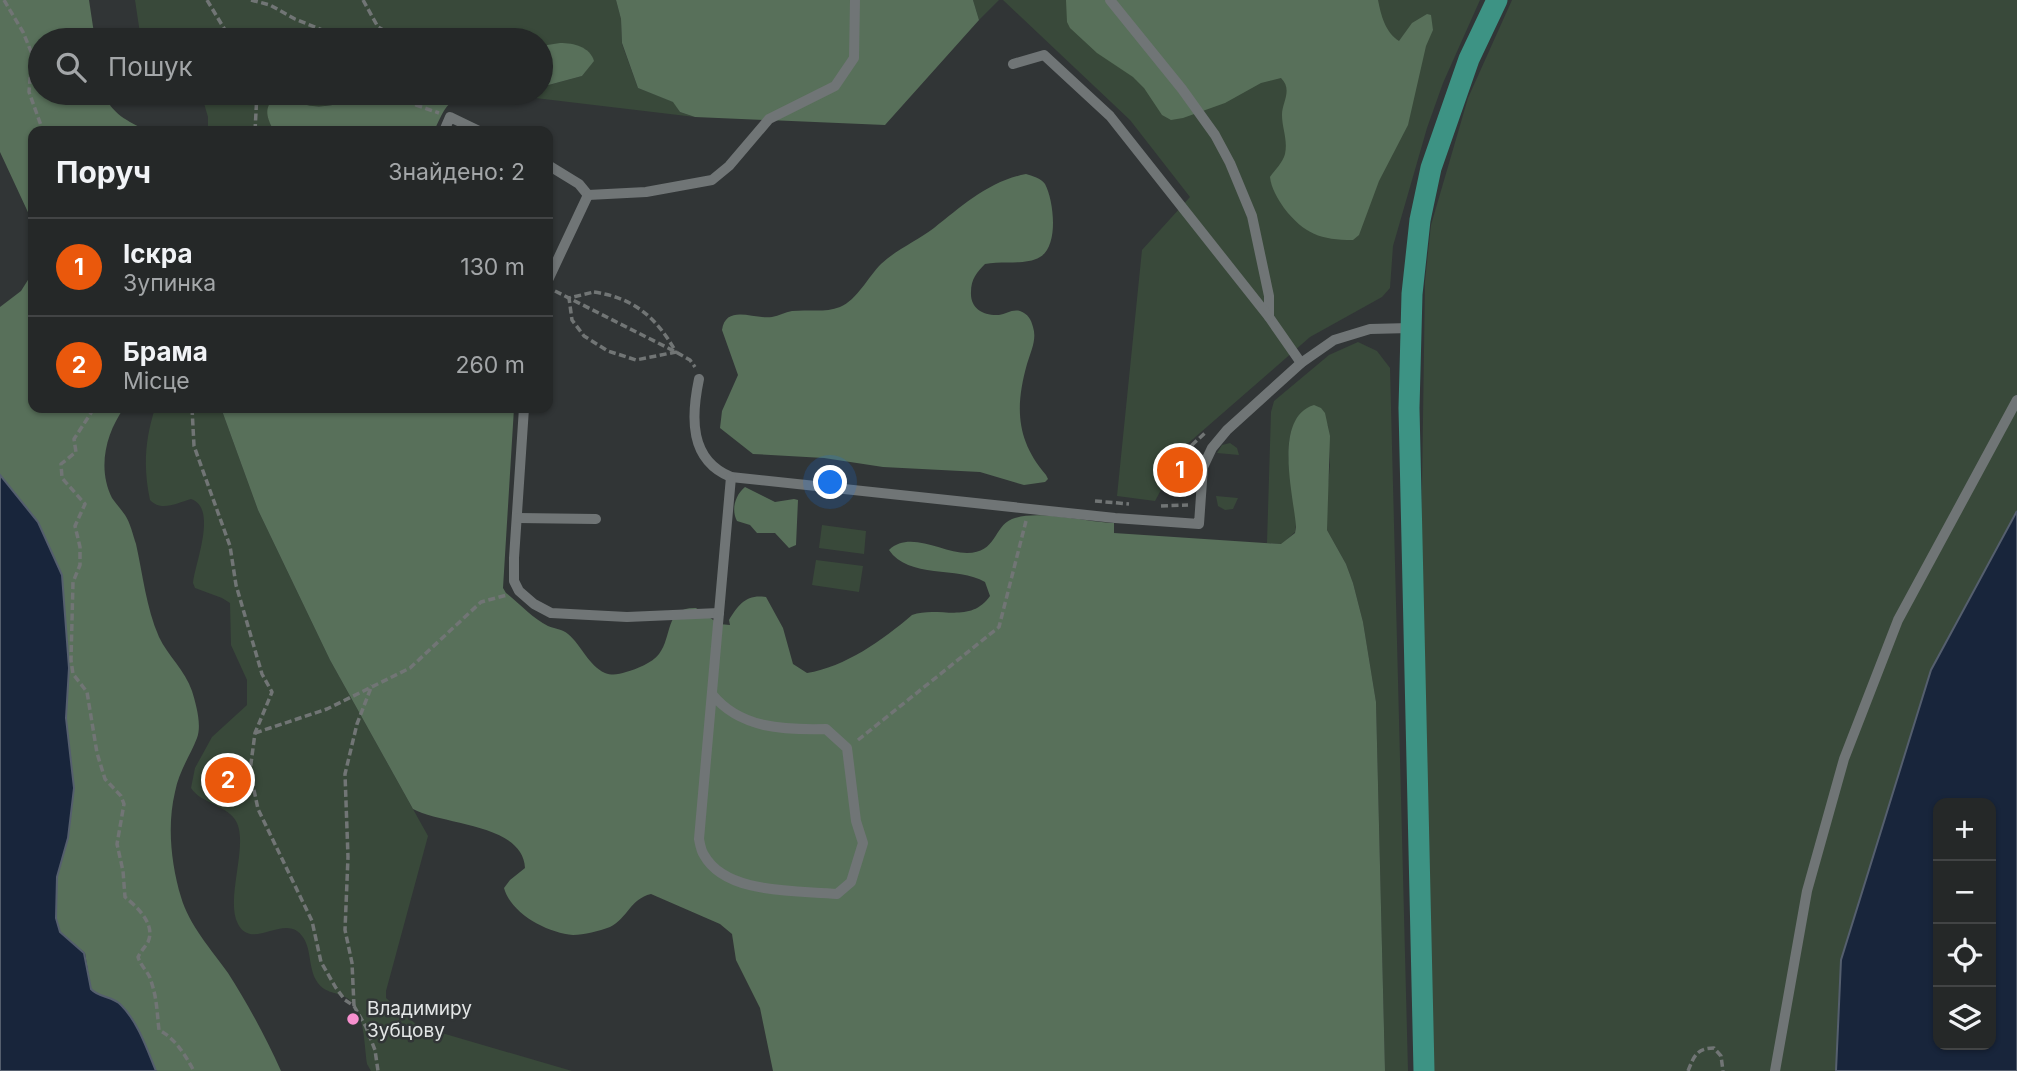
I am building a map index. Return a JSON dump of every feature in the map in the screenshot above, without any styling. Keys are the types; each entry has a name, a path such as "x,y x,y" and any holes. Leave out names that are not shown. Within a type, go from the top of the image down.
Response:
{"main road":[{"path":"1424,1071 1409,408 1410,328 1416,243 1431,168 1469,59 1497,0"}],"lane":[{"path":"588,195 646,192 712,180 729,166 769,119 835,86 854,58 855,0"},
{"path":"1110,0 1182,89 1215,135 1230,163 1252,216 1269,296 1269,317"},
{"path":"1013,64 1044,55 1110,116 1269,317 1301,363"},
{"path":"446,126 450,117 469,126"},
{"path":"553,168 579,184 588,195"},
{"path":"553,269 588,195"},
{"path":"699,379 694,400 696,438 704,457 713,469 731,477 1199,524 1203,467 1212,447 1227,430 1301,363 1334,340 1370,329 1410,328"},
{"path":"1775,1071 1807,891 1844,759 1898,620 2017,400"},
{"path":"524,413 514,581 519,591 534,604 551,613 626,617 719,612"},
{"path":"712,694 720,704 749,722 790,729 826,729 847,748 856,821 863,843 850,882 837,894 766,889 721,874 704,855 699,839 731,477"},
{"path":"518,518 596,519"}],"path":[{"path":"4,0 28,44"},
{"path":"207,0 224,28"},
{"path":"251,0 270,5 317,28"},
{"path":"363,0 380,28"},
{"path":"34,105 41,126"},
{"path":"255,126 256,105"},
{"path":"416,105 450,117"},
{"path":"553,290 690,360 699,379"},
{"path":"569,298 594,292 623,299 640,308 664,332 676,352"},
{"path":"569,298 572,320 584,335 608,351 636,360 676,352"},
{"path":"91,413 74,439 76,452 61,464 62,478 85,504 75,526 80,547 80,565 73,582 73,674 87,692 97,753 105,779 121,796 124,804 117,844 125,897 148,922 148,942 138,957 142,968 151,978 158,1000 159,1030 169,1035 194,1071"},
{"path":"192,413 194,446 230,546 236,585 262,674 272,692 255,733 250,771 258,809 312,921 321,962 345,1000 354,1006"},
{"path":"1192,457 1192,444 1213,426"},
{"path":"1156,506 1189,505 1190,493"},
{"path":"1090,500 1130,504"},
{"path":"847,748 999,627 1029,509"},
{"path":"255,733 327,709 410,668 481,602 519,591"},
{"path":"372,685 357,724 345,774 348,857 345,930 352,963 354,1006 370,1039 378,1071"},
{"path":"1688,1071 1697,1052 1714,1048 1721,1056 1723,1071"}],"green space":[{"path":"0,0 89,0 93,28 28,28 28,105 110,105 116,112 138,126 28,126 28,212 0,152"},
{"path":"135,0 616,0 621,19 622,44 638,88 674,102 680,112 695,117 553,100 553,84 582,76 593,61 590,54 579,46 553,45 553,28 139,28"},
{"path":"616,0 973,0 979,20 885,125 695,117 680,112 673,102 638,88 622,43 621,19"},
{"path":"973,0 999,0 979,20"},
{"path":"1003,0 1480,0 1443,83 1427,128 1393,246 1390,288 1382,297 1310,337 1185,446 1155,501 1117,496 1142,250 1190,197 1130,120"},
{"path":"1066,0 1378,0 1387,28 1399,41 1412,23 1427,14 1431,15 1433,30 1426,46 1408,125 1379,181 1359,235 1353,240 1342,240 1322,237 1306,230 1291,217 1275,193 1270,177 1283,160 1286,149 1282,115 1287,92 1281,78 1261,83 1225,103 1171,120 1162,115 1133,77 1097,53 1070,28 1067,22"},
{"path":"1512,0 2017,0 2017,511 1931,670 1841,960 1836,1071 1432,1071 1421,555 1425,281 1431,225 1468,98"},
{"path":"553,44 581,47 589,52 594,61 582,76 553,84"},
{"path":"204,105 270,105 268,115 272,126 208,126"},
{"path":"269,105 448,105 436,126 272,126 268,117"},
{"path":"1026,174 1041,180 1048,192 1053,223 1050,243 1046,251 1034,260 985,264 973,280 971,298 975,307 988,314 1020,311 1027,315 1031,322 1034,341 1023,380 1021,422 1029,449 1048,479 1045,482 1024,485 980,472 883,467 824,458 753,454 720,428 722,411 738,375 722,330 729,317 742,314 772,317 792,311 840,307 852,299 881,264 894,254 988,188"},
{"path":"28,280 28,413 121,413 108,440 104,463 107,487 130,525 155,626 163,644 189,683 199,721 197,738 179,777 171,818 171,844 178,884 189,917 243,997 281,1071 156,1071 132,1019 118,1002 91,989 85,953 60,932 56,918 57,877 68,838 74,788 66,718 62,575 38,522 0,475 0,307 21,291"},
{"path":"1358,342 1377,351 1390,368 1408,1071 1385,1071 1376,702 1363,622 1353,583 1327,530 1326,504 1330,465 1328,425 1296,420 1289,447 1295,532 1282,544 1267,543 1271,412 1274,401 1329,355"},
{"path":"1314,405 1325,413 1330,436 1327,530 1353,583 1363,622 1376,702 1385,1071 773,1071 760,1008 736,960 732,934 720,924 651,894 638,900 610,927 573,935 542,926 514,906 504,888 525,868 521,853 511,842 479,828 413,809 330,660 258,510 223,413 514,413 503,588 537,619 568,634 599,670 613,675 639,667 656,657 663,647 674,617 679,612 696,608 719,624 730,625 729,620 739,605 753,597 766,597 783,628 793,664 807,673 835,665 876,643 912,615 973,610 990,596 985,582 961,574 908,565 897,559 889,550 897,544 916,542 957,552 977,552 989,544 1006,523 1022,516 1114,523 1114,533 1281,544 1295,533 1296,527 1288,459 1293,425 1301,413"},
{"path":"154,413 223,413 258,510 330,660 428,836 386,998 418,1026 572,1071 371,1071 367,1064 363,1028 357,1010 347,998 319,985 302,936 290,928 250,934 238,924 234,901 240,846 237,823 228,812 201,798 191,788 195,768 212,737 247,705 247,680 231,645 230,603 195,588 193,583 204,524 199,504 191,499 164,506 154,504 150,500 146,476 149,431"},
{"path":"1230,443 1237,448 1239,455 1217,453 1222,445"},
{"path":"745,487 775,502 798,500 796,545 789,548 775,533 757,533 750,525 737,521 735,503"},
{"path":"1216,496 1238,498 1233,509 1225,510 1218,506"},
{"path":"822,525 866,531 864,554 819,548"},
{"path":"816,560 863,566 859,592 812,585"}],"water":[{"path":"0,475 38,522 62,575 69,668 66,718 74,788 68,838 57,877 56,918 60,932 84,953 91,989 118,1002 127,1012 142,1036 156,1071 0,1071"},
{"path":"2017,511 2017,1071 1836,1071 1841,960 1931,670"}],"place":[{"name":"Іскра","path":"1180,470"},
{"name":"Брама","path":"228,780"},
{"name":"Владимиру Зубцову","path":"353,1019"}]}
